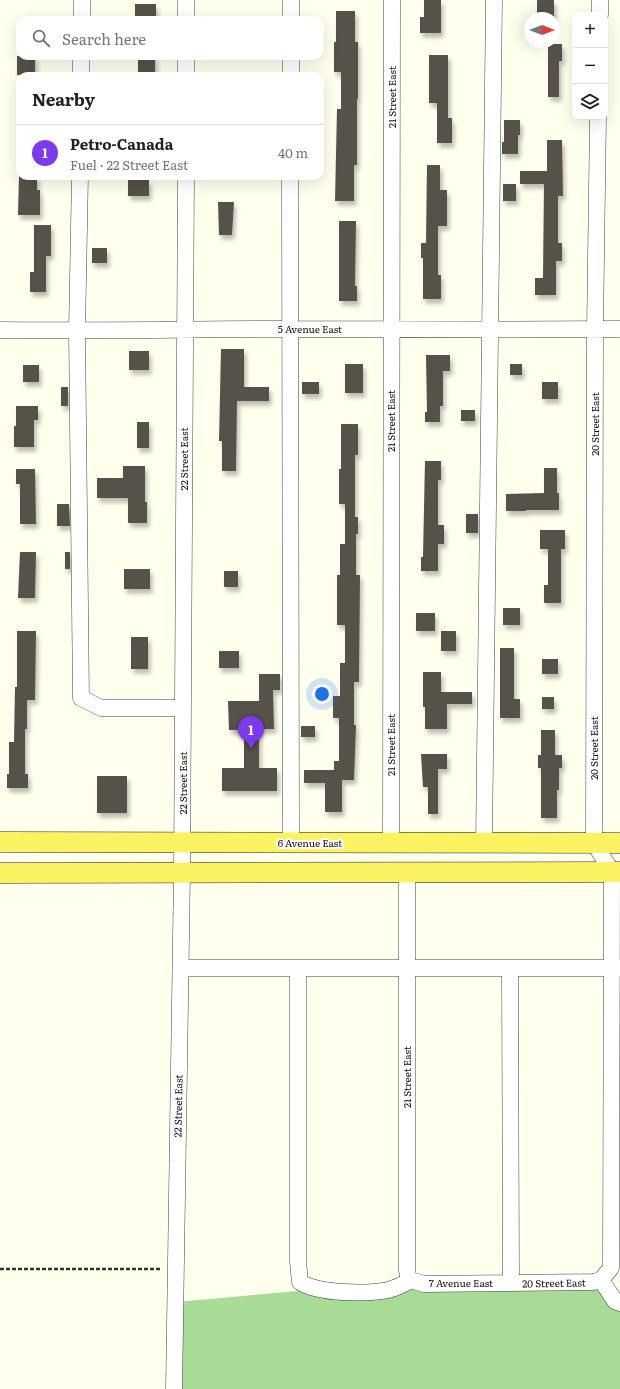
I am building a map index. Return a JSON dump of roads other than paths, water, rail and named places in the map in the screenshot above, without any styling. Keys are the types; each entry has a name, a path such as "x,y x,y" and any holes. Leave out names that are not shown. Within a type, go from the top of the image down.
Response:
{"main road":[{"name":"6 Avenue East","path":"0,842 620,843"},
{"path":"0,873 616,872"}],"street":[{"path":"82,0 82,16"},
{"path":"186,0 186,16"},
{"path":"291,0 291,16"},
{"name":"21 Street East","path":"391,842 392,0"},
{"path":"484,843 494,0"},
{"path":"600,0 600,12"},
{"path":"81,60 81,72"},
{"path":"186,60 186,72"},
{"path":"291,60 291,72"},
{"name":"20 Street East","path":"594,843 595,329 598,120"},
{"path":"80,180 77,331 81,698 102,708 183,708"},
{"name":"22 Street East","path":"174,1389 182,873 186,180"},
{"path":"290,180 290,843"},
{"name":"5 Avenue East","path":"0,330 620,329"},
{"path":"594,843 616,872 616,968 611,1268 601,1280 616,1301 620,1303"},
{"name":"21 Street East","path":"407,872 407,1270 408,1276 411,1280"},
{"path":"181,968 616,968"},
{"path":"298,968 298,1262 300,1282 306,1286 333,1292 388,1290 411,1280"},
{"path":"510,968 511,1283"},
{"name":"7 Avenue East","path":"411,1280 424,1284 511,1283"},
{"name":"20 Street East","path":"511,1283 593,1282 601,1280"}],"place":[{"name":"Petro-Canada","path":"251,749"}]}
